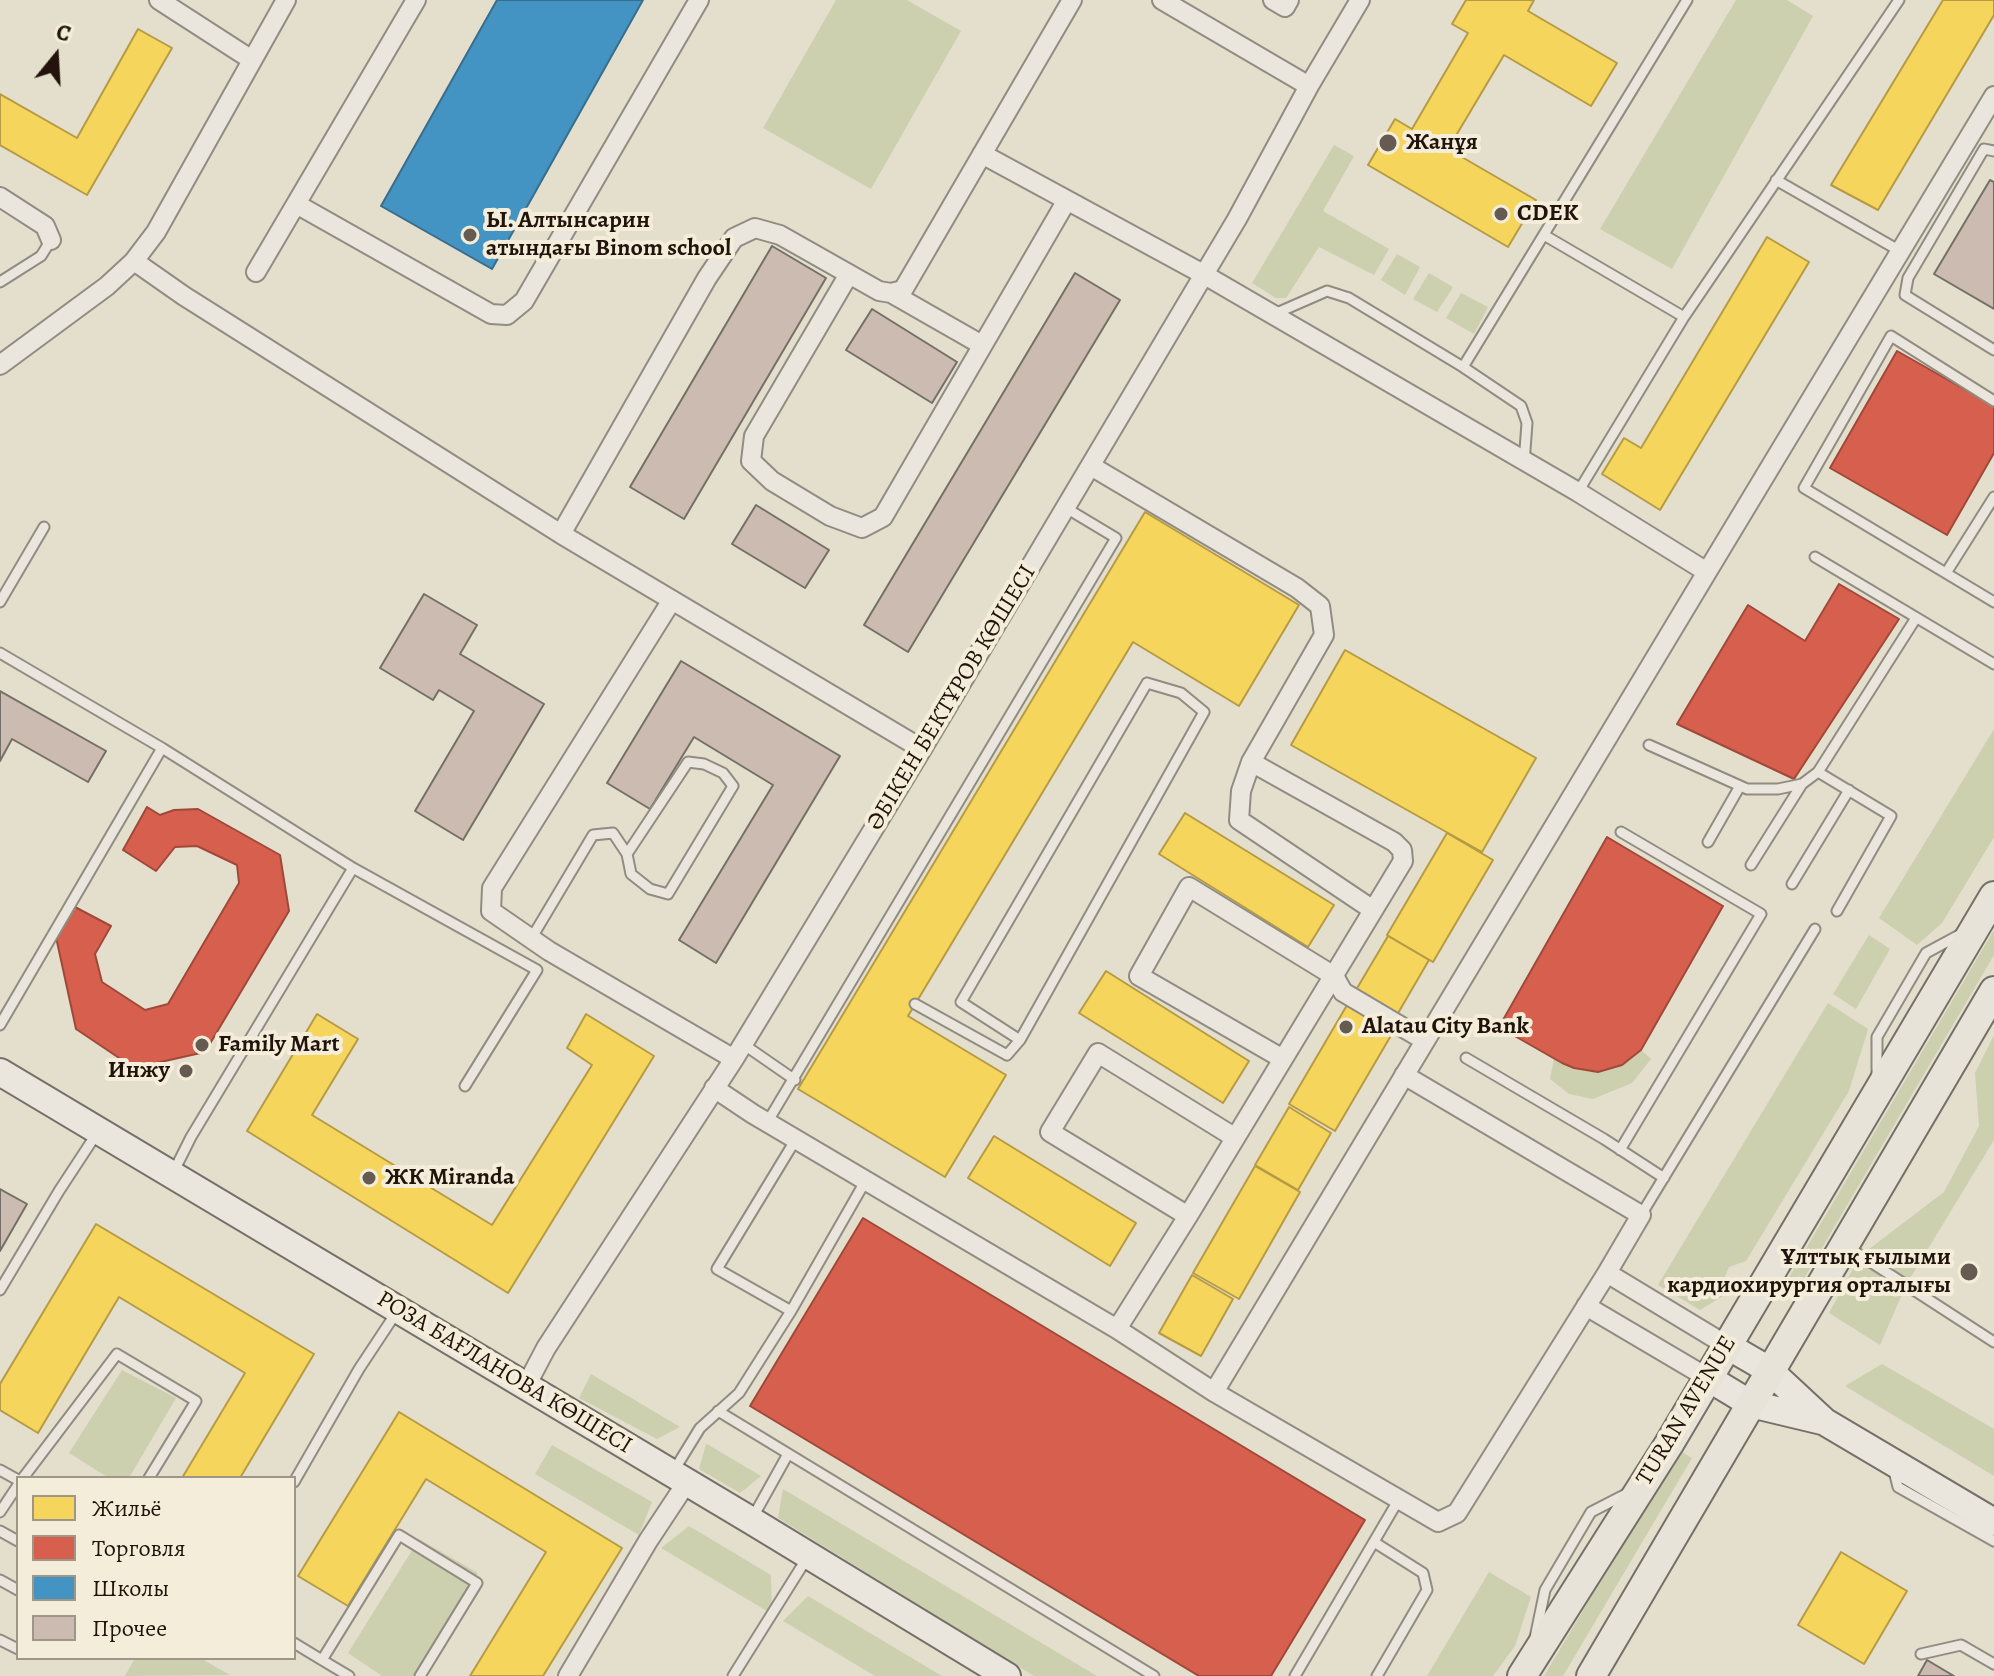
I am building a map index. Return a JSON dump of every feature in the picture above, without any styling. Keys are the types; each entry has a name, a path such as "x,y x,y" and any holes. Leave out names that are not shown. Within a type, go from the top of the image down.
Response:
{"main road":[{"name":"TURAN AVENUE","path":"1525,1670 1642,1487 1994,896"},
{"name":"TURAN AVENUE","path":"1591,1676 1994,991"}],"street":[{"path":"159,0 252,60"},
{"path":"0,365 107,286 134,261 156,232 286,0"},
{"path":"256,272 416,0"},
{"path":"298,205 491,314 507,315 524,301 699,0"},
{"path":"891,293 903,290 913,277 1072,0"},
{"path":"1162,0 1309,86"},
{"path":"1273,0 1285,7 1289,0"},
{"name":"ӘБІКЕН БЕКТҰРОВ КӨШЕСІ","path":"526,1386 546,1348 738,1052 922,749 1274,154 1309,86 1360,0"},
{"path":"1214,1392 1994,96"},
{"path":"982,154 1203,274 1578,492 1707,572"},
{"path":"0,197 45,226 51,240"},
{"path":"849,274 754,436 751,461 772,481 830,516 862,528 883,517 1067,200"},
{"path":"561,534 707,278 734,238 755,228 780,235 982,345"},
{"path":"134,261 184,296 561,534 922,749"},
{"path":"1091,466 1297,588 1320,606 1324,635 1251,762 1241,791 1239,820 1373,910"},
{"path":"672,600 492,888 491,911 549,951 738,1052"},
{"path":"1117,1329 1403,861 1402,850 1394,842 1251,762"},
{"path":"1283,1059 1139,976 1189,887 1334,976 1343,992 1424,1040"},
{"path":"1188,1216 1050,1132 1098,1053 1234,1137"},
{"name":"РОЗА БАҒЛАНОВА КӨШЕСІ","path":"0,1072 680,1477 1007,1676"},
{"path":"714,1088 1117,1329 1214,1392 1438,1522 1457,1513 1641,1215 1404,1075"},
{"path":"1607,1273 1769,1370 1825,1422 1994,1522"},
{"path":"1586,1306 1751,1404 1825,1422"},
{"path":"568,1676 648,1541 680,1477"}],"lane":[{"path":"1463,367 1687,0"},
{"path":"1578,492 1684,317 1899,0"},
{"path":"1994,151 1984,149 1908,278 1905,295 1994,350"},
{"path":"1776,180 1900,251"},
{"path":"1544,235 1684,317"},
{"path":"0,282 41,256 51,240"},
{"path":"1272,315 1327,291 1349,298 1521,406 1527,423 1524,463"},
{"path":"1994,401 1891,336 1804,488 1994,602"},
{"path":"1946,573 1994,497"},
{"path":"768,1121 1116,538 1066,508"},
{"path":"0,602 44,527"},
{"path":"1815,557 1994,664"},
{"path":"1751,865 1802,784 1818,772 1916,618"},
{"path":"0,653 162,748 353,868 537,970"},
{"path":"915,1004 1007,1055 1020,1040 1204,712 1181,693 1147,683 961,1002 1020,1040"},
{"path":"1649,745 1747,789 1778,789 1802,784"},
{"path":"0,1025 162,748"},
{"path":"531,939 593,835 613,833 627,854 631,874 650,889 668,894 733,786 723,773 704,764 688,762 627,854"},
{"path":"1818,772 1891,816 1837,911"},
{"path":"1708,842 1740,786"},
{"path":"1792,884 1849,790"},
{"path":"1620,1150 1761,914 1621,832"},
{"path":"172,1174 191,1137 353,868"},
{"path":"1641,1215 1815,929"},
{"path":"465,1086 549,951"},
{"path":"738,1052 795,1080"},
{"path":"1466,1058 1664,1178"},
{"path":"0,1290 99,1131"},
{"path":"791,1311 717,1269 796,1139"},
{"path":"680,1477 700,1428 739,1393 791,1311 866,1180"},
{"path":"1843,1245 1994,1342"},
{"path":"296,1479 359,1369 398,1309"},
{"path":"24,1476 117,1354 196,1401 150,1476"},
{"path":"718,1411 1154,1676"},
{"path":"752,1521 788,1454"},
{"path":"1890,1460 1898,1487 1994,1541"},
{"path":"0,1512 16,1487"},
{"path":"1295,1676 1399,1499"},
{"path":"322,1660 399,1535 477,1583 420,1676"},
{"path":"1374,1542 1423,1573 1427,1590 1377,1676"},
{"path":"733,1676 809,1555"},
{"path":"296,1644 349,1676"},
{"path":"1921,1654 1961,1645 1994,1664"}],"green space":[{"path":"836,0 907,0 961,31 871,189 763,128"},
{"path":"1736,0 1787,0 1813,16 1672,269 1600,229"},
{"path":"1334,145 1354,156 1323,211 1389,249 1374,275 1319,247 1286,298 1276,298 1252,283"},
{"path":"1397,254 1420,267 1405,295 1381,280"},
{"path":"1429,273 1453,287 1437,312 1413,299"},
{"path":"1461,293 1488,307 1474,334 1446,318"},
{"path":"1994,729 1994,837 1942,923 1917,945 1879,918"},
{"path":"1994,930 1994,955 1799,1287 1788,1279"},
{"path":"1869,935 1890,949 1856,1009 1833,994"},
{"path":"1828,1003 1868,1029 1849,1091 1746,1261 1729,1267 1723,1281 1731,1287 1723,1296 1700,1310 1658,1285"},
{"path":"1994,1035 1994,1140 1906,1285 1880,1345 1829,1313 1860,1256 1944,1192 1979,1126 1975,1073"},
{"path":"1641,1050 1651,1059 1632,1083 1593,1099 1569,1094 1550,1079 1554,1058 1574,1068 1598,1072 1622,1065"},
{"path":"1882,1364 1994,1429 1994,1476 1845,1386"},
{"path":"122,1370 176,1398 130,1476 106,1476 69,1453"},
{"path":"591,1374 680,1427 657,1439 579,1398"},
{"path":"706,1444 761,1476 740,1493 699,1469"},
{"path":"552,1445 652,1502 639,1535 535,1474"},
{"path":"1679,1450 1692,1458 1563,1676 1544,1676"},
{"path":"783,1489 1097,1676 1034,1676 778,1518"},
{"path":"689,1526 771,1575 772,1614 661,1548"},
{"path":"419,1539 478,1573 414,1676 382,1676 348,1653"},
{"path":"1489,1572 1531,1597 1515,1646 1493,1676 1427,1676"},
{"path":"808,1596 942,1676 875,1676 783,1621"},
{"path":"134,1660 204,1660 230,1675 125,1676"}],"building: Жильё":[{"path":"1466,0 1534,0 1528,11 1617,63 1591,106 1504,55 1448,149 1536,200 1508,247 1368,165 1395,119 1412,129 1468,33 1452,24"},
{"path":"1943,0 1994,0 1994,15 1878,210 1831,185"},
{"path":"138,29 172,48 87,195 0,145 0,94 77,138"},
{"path":"1767,237 1809,262 1660,510 1602,474 1624,438 1641,448"},
{"path":"1145,512 1299,605 1239,706 1133,642 908,1016 1006,1075 945,1177 798,1089"},
{"path":"1345,650 1536,758 1482,852 1291,745"},
{"path":"1185,813 1334,905 1308,947 1159,854"},
{"path":"1447,833 1493,860 1433,962 1387,935"},
{"path":"1388,936 1429,960 1394,1020 1353,995"},
{"path":"1106,971 1249,1061 1223,1103 1079,1013"},
{"path":"1350,1000 1396,1027 1335,1131 1289,1104"},
{"name":"ЖК Miranda","path":"317,1014 358,1039 312,1115 492,1225 592,1065 567,1048 586,1014 654,1056 508,1293 247,1131"},
{"path":"1289,1107 1331,1133 1298,1190 1255,1165"},
{"path":"994,1136 1136,1223 1110,1266 968,1178"},
{"path":"1255,1166 1300,1192 1239,1299 1193,1273"},
{"path":"96,1224 314,1354 241,1476 183,1476 245,1373 119,1297 38,1433 0,1410 0,1384"},
{"path":"1192,1275 1233,1299 1201,1356 1159,1333"},
{"path":"399,1412 622,1548 543,1676 470,1676 546,1552 426,1479 348,1606 298,1576"},
{"path":"1841,1552 1907,1591 1864,1664 1798,1625"}],"building: Торговля":[{"path":"1897,351 1994,406 1994,453 1947,535 1830,468"},
{"path":"1839,584 1899,619 1794,779 1677,724 1748,605 1805,641"},
{"path":"147,807 160,815 174,810 198,809 280,855 289,911 205,1052 134,1068 76,1029 56,937 75,907 111,926 95,954 102,982 145,1010 168,1004 239,883 237,865 197,846 175,847 156,871 123,850"},
{"path":"1607,837 1723,906 1641,1050 1622,1065 1598,1072 1562,1063 1499,1027"},
{"path":"863,1218 1365,1520 1271,1676 1199,1676 750,1406"}],"building: Школы":[{"path":"497,0 643,0 492,269 381,206"}],"building: Прочее":[{"path":"1990,180 1994,182 1994,309 1934,274"},
{"path":"772,246 826,278 684,519 630,487"},
{"path":"1075,273 1120,300 908,652 864,625"},
{"path":"872,309 957,362 932,403 846,350"},
{"path":"756,505 829,550 805,588 732,544"},
{"path":"424,594 477,625 460,654 544,704 463,840 415,811 474,711 439,690 433,700 380,668"},
{"path":"681,661 840,756 716,963 679,940 773,785 694,737 650,809 607,783"},
{"path":"0,691 106,751 88,782 12,739 0,761"},
{"path":"0,1189 27,1204 0,1251"},
{"path":"1927,1660 1954,1676 1918,1676"}],"place":[{"name":"Жанұя","path":"1388,143"},
{"name":"CDEK","path":"1501,214"},
{"name":"Ы. Алтынсарин атындағы Binom school","path":"470,235"},
{"name":"Alatau City Bank","path":"1346,1027"},
{"name":"Family Mart","path":"202,1045"},
{"name":"Инжу","path":"186,1071"},
{"name":"ЖК Miranda","path":"369,1178"},
{"name":"Ұлттық ғылыми кардиохирургия орталығы","path":"1969,1272"}]}
